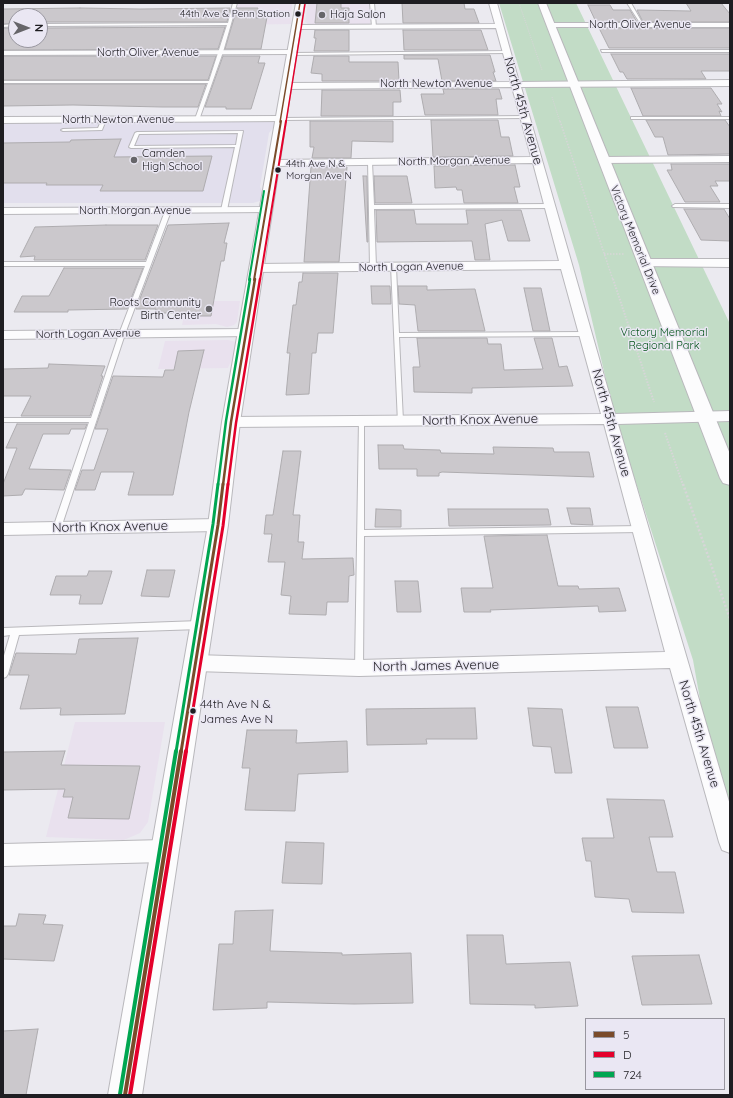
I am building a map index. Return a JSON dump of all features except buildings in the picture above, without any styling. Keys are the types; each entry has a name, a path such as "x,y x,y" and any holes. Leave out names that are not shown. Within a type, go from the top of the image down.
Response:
{"street":[{"path":"125,1095 218,525 231,422 300,3"},
{"name":"North 45th Avenue","path":"493,3 677,660 730,842"},
{"name":"Victory Memorial Drive","path":"542,3 644,264 730,478"},
{"name":"North Oliver Avenue","path":"551,25 730,25"},
{"path":"297,27 500,26"},
{"name":"North Oliver Avenue","path":"3,53 292,53"},
{"name":"North Newton Avenue","path":"287,86 730,83"},
{"name":"North Newton Avenue","path":"3,120 281,119"},
{"path":"604,160 730,159"},
{"name":"North Morgan Avenue","path":"274,163 537,160"},
{"name":"North Morgan Avenue","path":"3,212 266,210"},
{"path":"644,264 730,264"},
{"name":"North Logan Avenue","path":"256,268 567,265"},
{"name":"North Logan Avenue","path":"3,335 246,333"},
{"name":"North Knox Avenue","path":"231,422 610,419 730,416"},
{"name":"North Knox Avenue","path":"3,529 218,525"},
{"name":"North James Avenue","path":"195,662 359,668 677,660"},
{"path":"3,855 164,851"}],"lane":[{"path":"197,119 221,52 235,3"},
{"path":"372,3 374,27"},
{"path":"629,3 643,25"},
{"path":"48,25 229,24"},
{"path":"602,51 730,51"},
{"path":"292,53 507,52"},
{"path":"3,82 210,82"},
{"path":"281,119 525,117"},
{"path":"633,118 730,118"},
{"path":"63,130 100,129 104,120"},
{"path":"224,210 238,146 241,132 137,133 131,147 238,146"},
{"path":"370,162 373,267"},
{"path":"371,207 550,206"},
{"path":"675,206 730,206"},
{"path":"57,528 122,334 168,210"},
{"path":"3,264 147,264"},
{"path":"393,266 400,421"},
{"path":"396,334 586,334"},
{"path":"3,420 93,420"},
{"path":"359,668 361,421"},
{"path":"360,532 640,529"},
{"path":"3,632 201,625"},
{"path":"3,674 16,631"}],"path":[{"path":"519,3 542,71"},
{"path":"551,97 655,403"},
{"path":"664,431 730,619"}],"shaded area":[{"path":"238,3 292,3 291,24 231,25"},
{"path":"308,3 370,3 370,24 308,24 305,22"},
{"name":"Camden High School","path":"273,121 275,124 269,133 260,187 263,193 260,201 253,203 3,203 3,122"},
{"path":"187,301 240,301 237,322 234,325 227,327 216,324 182,325"},
{"path":"228,340 236,342 239,346 237,353 228,368 158,369 165,341"},
{"path":"75,722 165,722 148,822 140,833 124,840 46,837"}],"green space":[{"name":"Victory Memorial Regional Park","path":"499,3 576,3 730,324 730,837 717,795 693,660 615,418 579,265"}],"transit line":[{"name":"5","path":"125,1095 218,525 231,422 300,3"},
{"name":"D","path":"130,1095 223,526 236,423 305,4"},
{"name":"724","path":"120,1094 213,524 226,421 264,191"}],"place":[{"name":"44th Ave & Penn Station","path":"298,14"},
{"name":"Haja Salon","path":"322,15"},
{"name":"Camden High School","path":"134,160"},
{"name":"44th Ave N & Morgan Ave N","path":"278,170"},
{"name":"Roots Community Birth Center","path":"209,309"},
{"name":"44th Ave N & James Ave N","path":"193,711"}]}
